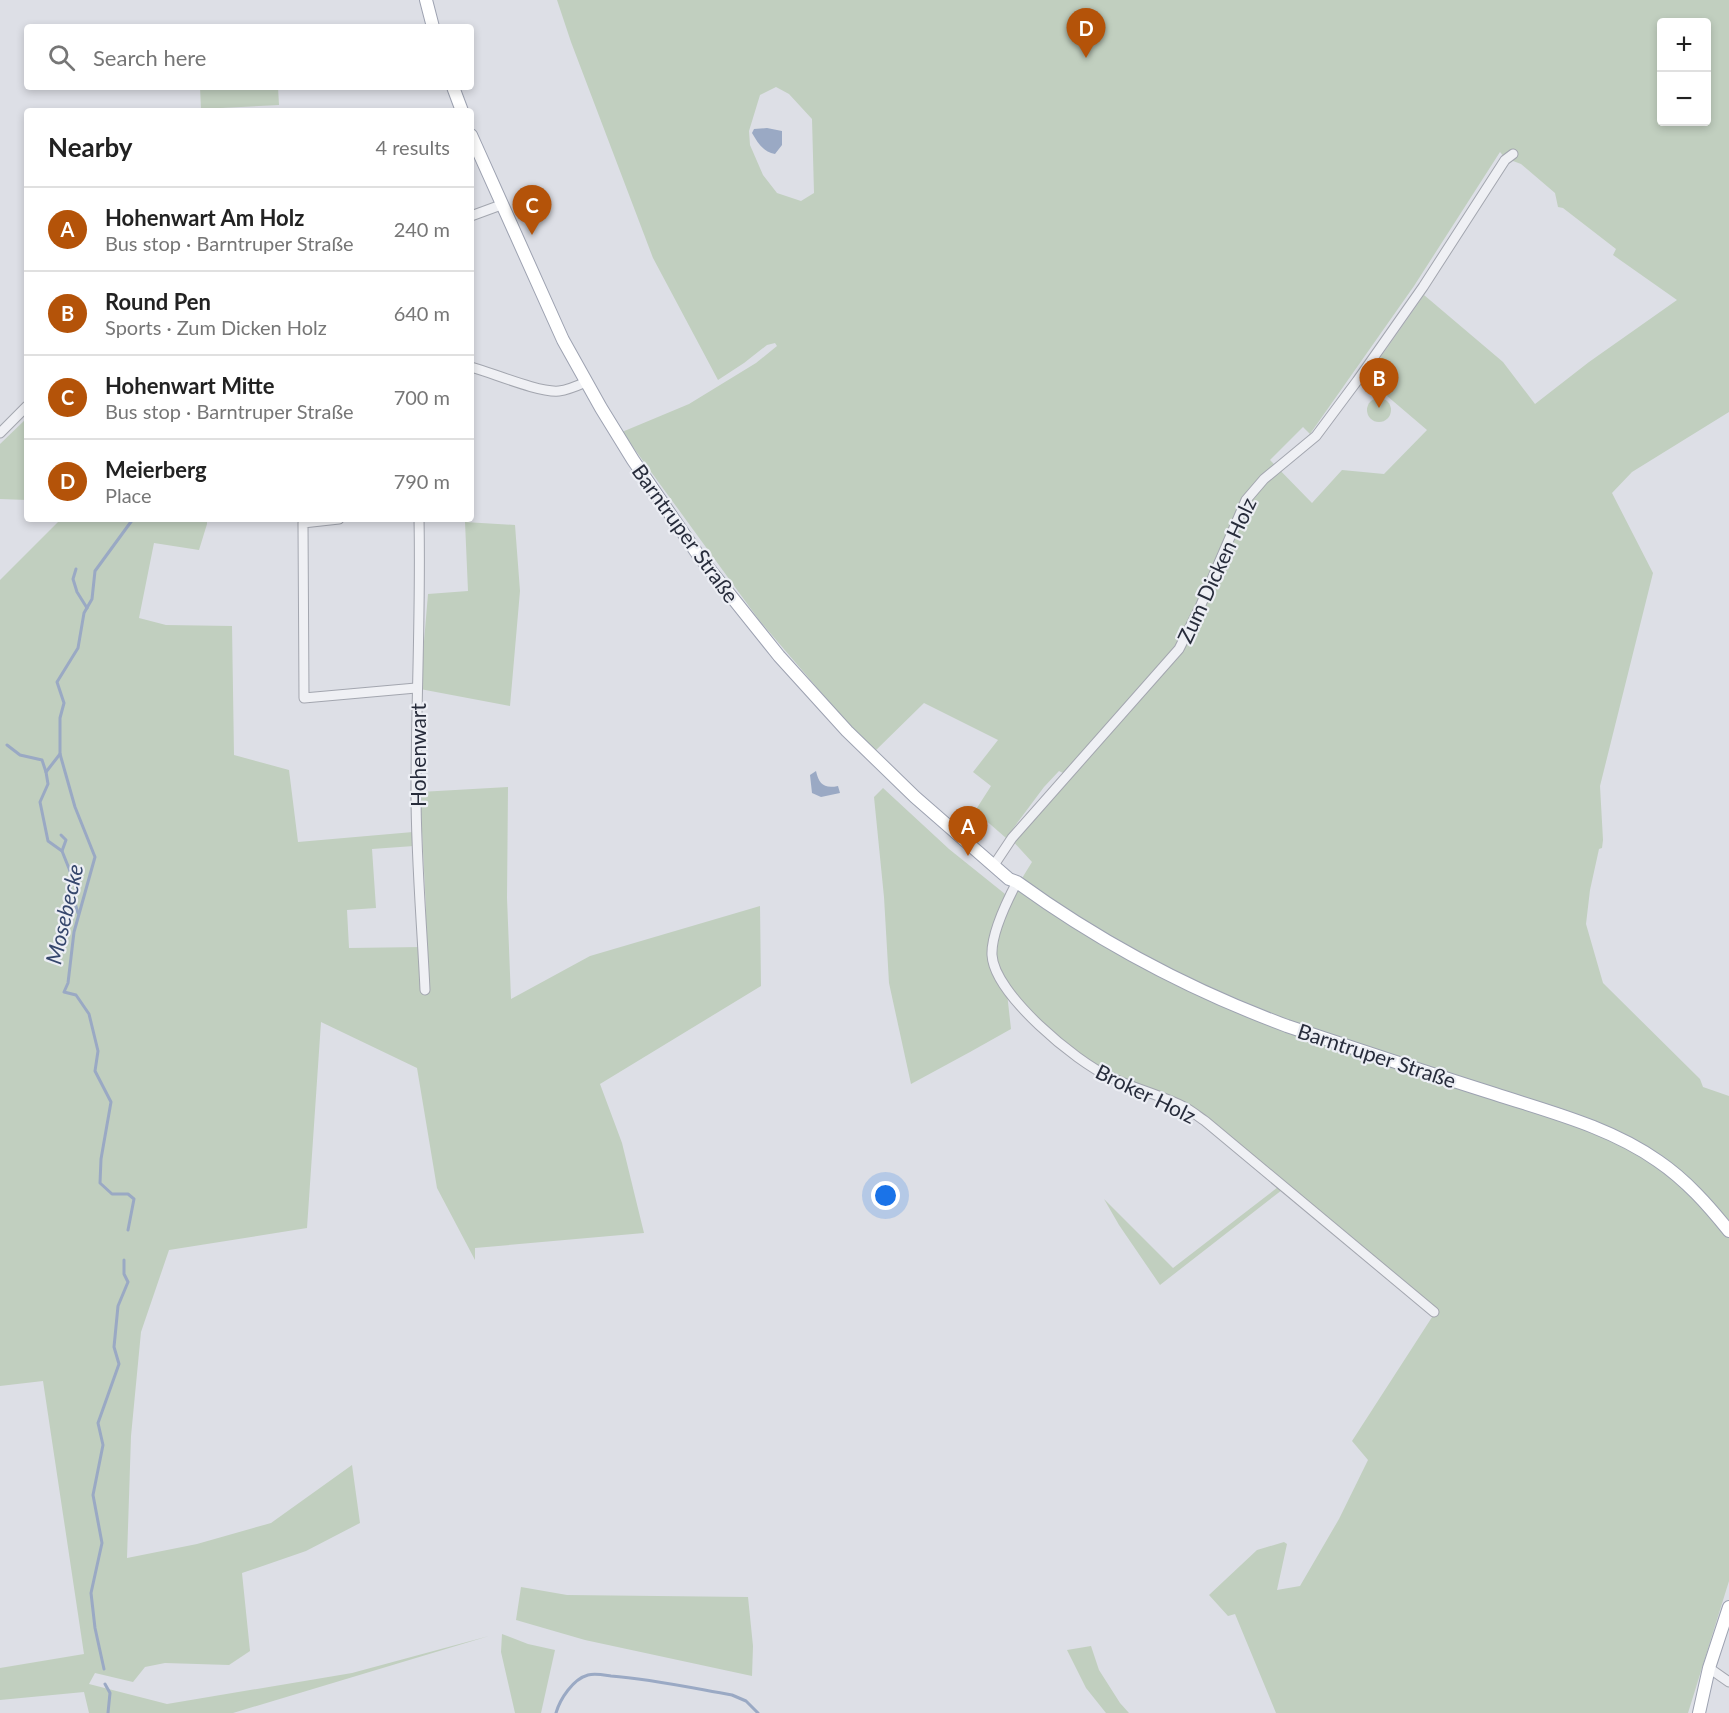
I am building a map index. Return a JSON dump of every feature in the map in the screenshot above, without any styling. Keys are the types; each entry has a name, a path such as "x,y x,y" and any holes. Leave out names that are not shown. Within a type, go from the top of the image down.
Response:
{"main road":[{"path":"426,0 432,24"},
{"path":"454,90 461,108"},
{"name":"Barntruper Straße","path":"474,142 563,340 627,451 674,522 772,648 825,708 892,776 953,831 994,865 1012,875 1017,882 1060,912 1157,969 1221,1000 1287,1026 1596,1128 1636,1147 1681,1179 1729,1231"},
{"path":"1699,1713 1709,1668 1729,1606"}],"street":[{"name":"Zum Dicken Holz","path":"994,865 1012,838 1179,649 1200,607 1246,500 1257,485 1316,436 1358,381 1423,287 1504,160 1513,154"},
{"path":"474,215 501,205"},
{"path":"474,368 543,390 557,392 586,382"},
{"path":"0,433 24,409"},
{"path":"312,522 303,523 304,698 417,688"},
{"name":"Hohenwart","path":"419,522 416,796 425,990"},
{"name":"Broker Holz","path":"1017,882 996,930 992,956 1006,989 1030,1016 1076,1057 1092,1068 1108,1077 1185,1108 1205,1121 1434,1312"},
{"path":"1709,1668 1729,1682"}],"green space":[{"path":"557,0 1729,0 1729,412 1632,472 1612,493 1653,573 1600,786 1603,840 1590,890 1586,924 1603,983 1700,1079 1703,1087 1729,1096 1729,1581 1688,1713 1276,1713 1235,1614 1228,1616 1209,1595 1257,1550 1284,1542 1287,1544 1277,1590 1300,1586 1339,1519 1368,1460 1352,1441 1436,1311 1206,1119 1109,1075 1055,1035 1009,988 1000,972 995,951 1013,893 1032,862 1010,838 1065,774 1059,771 1044,787 1006,838 975,811 991,786 973,772 998,740 924,703 873,753 759,620 622,432 689,404 756,363 777,346 775,343 767,345 718,380 653,258","holes":["776,87 789,94 812,119 814,193 801,201 777,193 763,175 750,145 749,131 760,95","1500,152 1505,158 1521,164 1555,193 1558,207 1563,208 1616,249 1613,255 1677,300 1589,362 1535,404 1503,362 1424,295 1366,378 1427,430 1384,474 1342,470 1312,503 1270,460 1303,427 1310,434 1414,286"]},
{"path":"200,90 278,90 279,105 201,108"},
{"path":"1379,398 1384,399 1390,405 1390,415 1384,421 1379,422 1374,421 1368,415 1367,410 1368,405 1374,399"},
{"path":"24,421 24,500 0,499 0,444"},
{"path":"58,522 207,522 199,550 154,543 139,618 166,625 232,626 234,755 289,770 298,842 413,832 414,846 372,849 376,908 347,910 349,948 422,947 426,909 420,792 508,787 507,898 511,999 590,956 760,906 761,986 600,1084 622,1143 644,1233 475,1248 475,1260 437,1188 417,1068 321,1022 307,1228 169,1250 141,1332 131,1436 127,1558 197,1544 271,1523 352,1465 360,1523 306,1551 242,1573 250,1651 229,1665 165,1663 145,1667 133,1682 95,1673 89,1684 167,1704 352,1673 489,1636 233,1713 89,1713 84,1692 0,1700 0,1668 84,1654 43,1381 0,1386 0,580"},
{"path":"465,522 515,525 520,591 510,706 420,689 428,594 468,591"},
{"path":"883,788 949,849 1005,894 991,942 1007,993 1011,1029 911,1084 889,983 884,897 874,797"},
{"path":"1278,1187 1282,1190 1160,1285 1104,1199 1173,1268"},
{"path":"521,1587 567,1595 748,1597 753,1646 752,1676 585,1640 516,1620"},
{"path":"502,1634 528,1644 555,1650 541,1713 515,1713 501,1652"},
{"path":"1091,1646 1099,1670 1129,1713 1106,1713 1086,1688 1067,1650"}],"water":[{"path":"767,128 782,131 782,145 775,154 764,149 752,133 754,129"},
{"path":"816,771 823,784 829,787 838,786 840,793 821,797 812,793 810,775"}],"waterway":[{"name":"Mosebecke","path":"128,1230 134,1199 128,1194 112,1194 100,1183 101,1159 111,1102 95,1071 98,1051 89,1014 76,995 64,992 68,983 74,932 95,857 75,807 60,754 60,718 64,703 57,682 78,648 84,613 92,599 95,571 131,522"},
{"path":"76,569 73,579 77,592 87,608"},
{"path":"7,745 20,755 42,760 46,772"},
{"path":"60,754 46,772 48,784 40,802 48,841 62,851 72,876 69,884 78,913"},
{"path":"61,835 66,840 62,851"},
{"name":"Mosebecke","path":"104,1669 95,1628 91,1593 102,1543 93,1495 103,1445 98,1423 119,1364 114,1347 118,1306 128,1282 124,1274 124,1260"},
{"path":"556,1713 572,1685 582,1677 594,1674 656,1681 732,1695 746,1701 758,1713"},
{"name":"Mosebecke","path":"105,1684 110,1693 108,1713"}],"place":[{"name":"Meierberg","path":"1086,58"},
{"name":"Hohenwart Mitte","path":"532,235"},
{"name":"Round Pen","path":"1379,408"},
{"name":"Hohenwart Am Holz","path":"968,856"}]}
